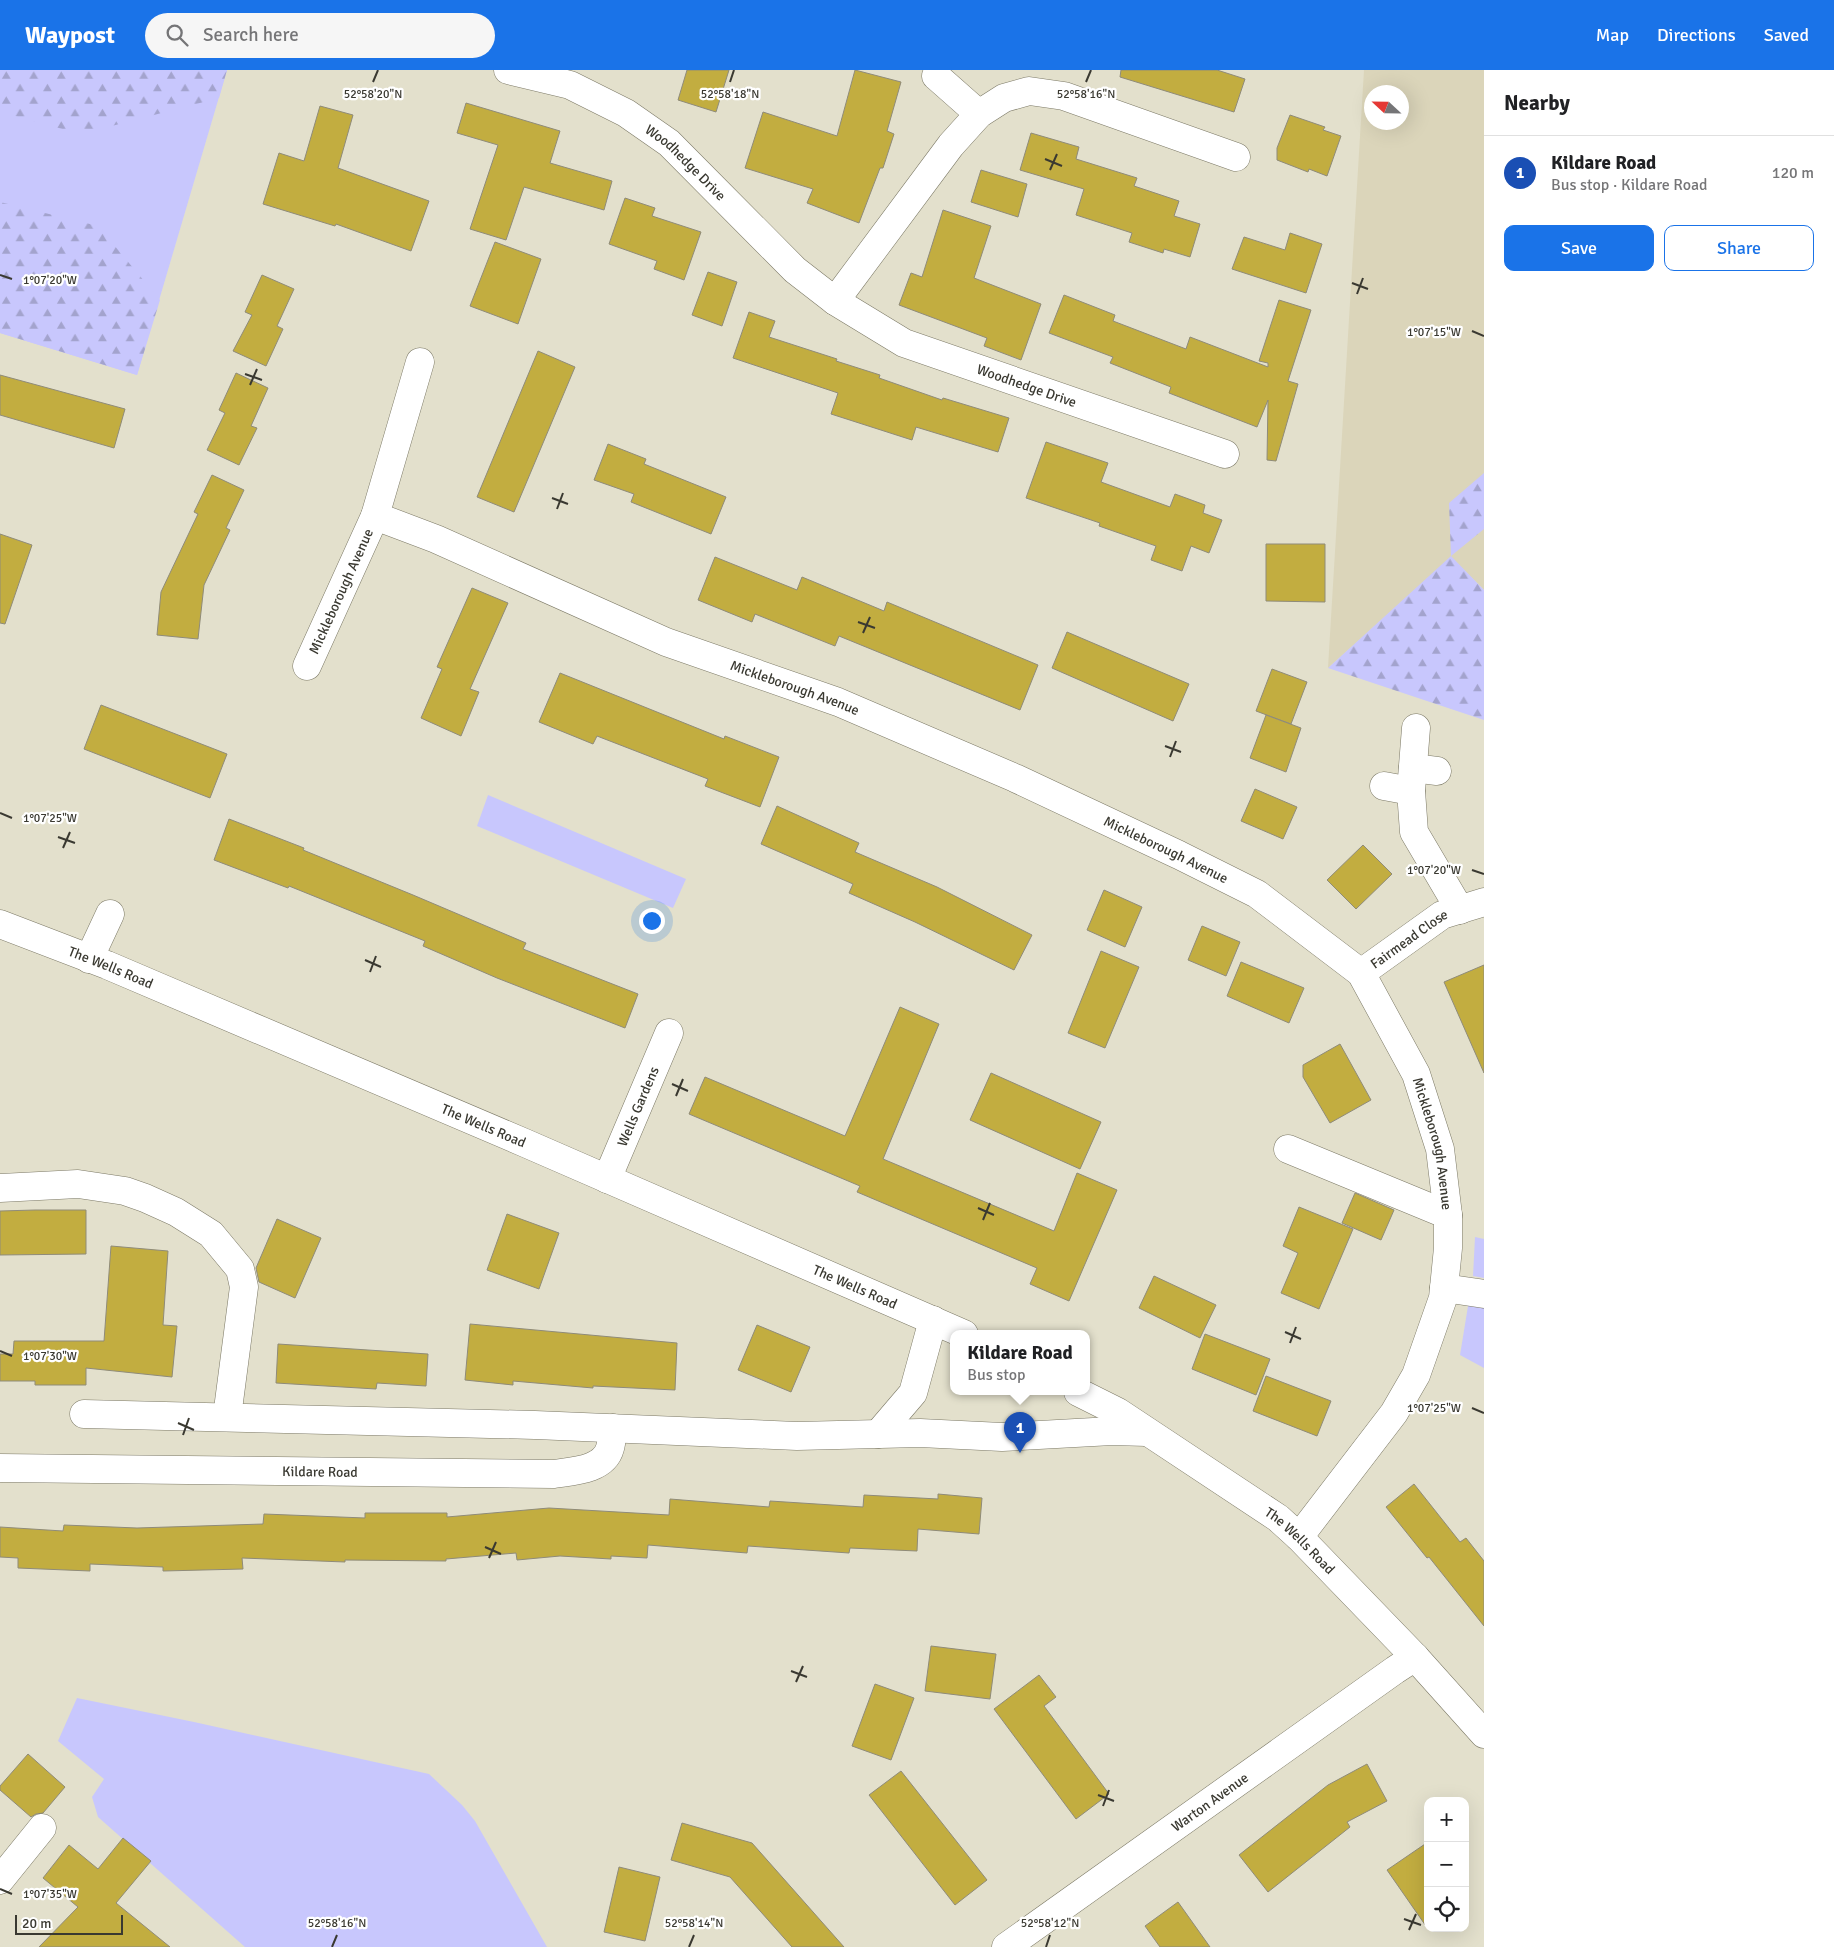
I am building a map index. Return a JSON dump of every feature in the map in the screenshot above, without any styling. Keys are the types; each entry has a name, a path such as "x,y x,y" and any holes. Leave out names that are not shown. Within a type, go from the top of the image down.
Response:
{"street":[{"name":"Woodhedge Drive","path":"508,70 572,78 669,142 795,270 835,301 904,343 1225,454"},
{"path":"936,76 979,114"},
{"path":"835,301 951,145 979,114 1004,98 1029,91 1064,96 1236,157"},
{"name":"Mickleborough Avenue","path":"307,666 375,516 420,362"},
{"name":"Mickleborough Avenue","path":"375,516 436,539 666,642 838,702 1015,778 1179,855 1256,894 1361,973 1416,1074 1440,1149 1448,1215 1448,1248 1443,1298 1416,1375 1394,1413 1299,1536"},
{"name":"Fairmead Close","path":"1361,973 1442,915 1472,906 1414,832 1420,777 1416,728"},
{"path":"1384,786 1420,777"},
{"path":"89,959 110,914"},
{"name":"The Wells Road","path":"0,924 107,965 516,1139 955,1330"},
{"name":"Wells Gardens","path":"607,1179 669,1033"},
{"path":"1288,1149 1448,1215"},
{"path":"0,1188 78,1184 125,1191 176,1212 211,1234 240,1269 244,1287 227,1417"},
{"path":"1444,1288 1484,1294"},
{"path":"878,1434 912,1393 933,1320"},
{"name":"The Wells Road","path":"1084,1395 1118,1412 1278,1518 1299,1536 1415,1657 1460,1693 1484,1734"},
{"path":"84,1414 613,1428 797,1436 920,1433 1002,1437 1112,1431 1146,1432"},
{"name":"Kildare Road","path":"0,1468 554,1474 587,1469 602,1461 610,1450 613,1428"},
{"name":"Warton Avenue","path":"1006,1947 1394,1670 1415,1657"},
{"path":"0,1880 42,1828"}],"shaded area":[{"path":"1364,70 1484,70 1484,590 1451,557 1328,668"}],"green space":[{"path":"0,70 227,70 137,375 0,333"},
{"path":"0,70 227,70 219,98 81,134 0,112"},
{"path":"0,202 98,226 160,300 137,375 0,333"},
{"path":"1484,473 1484,529 1451,556 1449,503"},
{"path":"1451,556 1484,590 1484,720 1328,668"},
{"path":"488,795 686,879 673,908 477,826"},
{"path":"1475,1237 1484,1239 1484,1278 1473,1276"},
{"path":"1469,1300 1484,1302 1484,1368 1460,1355"},
{"path":"77,1698 429,1774 462,1805 475,1821 547,1947 245,1947 98,1817 92,1797 104,1779 58,1741"}],"building":[{"path":"687,70 729,70 716,112 678,100"},
{"path":"855,70 901,82 887,131 894,134 883,168 880,168 859,223 807,203 813,189 745,168 763,112 837,136"},
{"path":"1121,70 1217,70 1245,79 1234,112 1120,77"},
{"path":"466,103 560,131 550,163 612,181 604,210 524,187 506,240 470,229 498,145 457,133"},
{"path":"320,106 353,115 338,168 429,201 411,251 336,224 335,226 263,204 279,153 304,161"},
{"path":"1290,115 1325,127 1323,130 1341,136 1327,176 1309,169 1308,172 1277,160 1277,148"},
{"path":"1031,133 1079,147 1076,159 1137,178 1134,186 1179,201 1174,216 1200,224 1190,257 1164,249 1163,253 1129,242 1132,233 1076,215 1084,189 1020,170"},
{"path":"981,170 1027,184 1018,217 971,202"},
{"path":"625,198 655,208 652,216 701,232 684,280 654,269 657,261 609,244"},
{"path":"943,210 991,226 974,278 1041,304 1021,360 984,346 987,338 899,305 911,273 922,277"},
{"path":"1290,233 1322,244 1306,293 1232,269 1244,237 1285,250"},
{"path":"495,242 541,259 518,324 470,306"},
{"path":"708,272 737,282 722,326 692,315"},
{"path":"262,275 294,289 277,326 283,329 266,366 233,351 252,315 245,312"},
{"path":"1064,295 1115,315 1113,321 1186,349 1190,337 1268,367 1268,363 1259,361 1279,300 1311,310 1288,381 1298,384 1276,461 1267,460 1268,400 1257,427 1169,393 1171,387 1110,363 1113,357 1049,333"},
{"path":"749,312 775,321 769,337 837,359 836,361 880,375 879,378 942,400 943,398 1009,418 998,452 916,427 912,440 831,414 838,393 733,358"},
{"path":"538,351 575,367 514,512 477,497"},
{"path":"236,373 268,388 251,426 257,428 239,465 207,450 225,413 219,410"},
{"path":"0,375 125,409 114,448 0,415"},
{"path":"1046,442 1108,463 1101,482 1170,507 1175,494 1205,505 1203,513 1222,520 1209,553 1191,546 1182,571 1151,560 1156,546 1099,526 1100,523 1026,498"},
{"path":"608,444 646,459 644,464 726,497 711,534 631,502 634,494 594,480"},
{"path":"212,475 244,490 226,528 230,530 204,585 198,639 157,635 161,592 198,514 194,512"},
{"path":"0,534 32,545 5,624 0,623"},
{"path":"1266,544 1325,544 1325,602 1266,601"},
{"path":"715,557 797,590 802,577 884,611 887,602 1038,665 1020,710 839,636 835,646 755,614 752,622 698,600"},
{"path":"472,588 508,603 470,689 479,692 461,736 421,718 442,669 437,667"},
{"path":"1067,632 1189,684 1173,721 1052,668"},
{"path":"1272,669 1307,682 1291,724 1256,711"},
{"path":"560,673 724,739 725,736 779,757 760,807 705,786 708,779 597,736 593,744 539,722"},
{"path":"101,705 227,754 210,798 84,749"},
{"path":"1266,715 1301,728 1286,772 1250,758"},
{"path":"1255,789 1297,807 1283,839 1241,821"},
{"path":"777,806 859,843 855,852 937,887 1032,935 1014,970 915,922 849,893 853,884 761,844"},
{"path":"229,819 304,848 303,850 526,943 523,949 638,994 625,1028 497,978 423,946 425,941 289,886 288,888 214,860"},
{"path":"1363,845 1392,874 1356,909 1327,880"},
{"path":"1104,890 1142,907 1125,947 1087,930"},
{"path":"1202,926 1240,942 1226,976 1188,960"},
{"path":"1101,951 1139,967 1105,1048 1068,1033"},
{"path":"1241,962 1304,988 1289,1023 1227,996"},
{"path":"1484,965 1484,1073 1444,982"},
{"path":"900,1007 939,1024 883,1159 1054,1231 1077,1173 1117,1190 1069,1301 1030,1284 1037,1268 857,1192 860,1186 689,1114 705,1077 845,1136"},
{"path":"1340,1044 1371,1100 1330,1123 1303,1077 1303,1065"},
{"path":"991,1073 1101,1122 1080,1169 970,1120"},
{"path":"1355,1193 1394,1210 1381,1240 1342,1223"},
{"path":"1299,1207 1353,1229 1319,1309 1281,1293 1298,1253 1283,1246"},
{"path":"86,1210 86,1254 0,1255 0,1211"},
{"path":"507,1214 559,1233 539,1289 487,1270"},
{"path":"277,1219 321,1238 295,1298 259,1282 256,1268"},
{"path":"111,1246 168,1251 163,1325 177,1326 172,1377 86,1368 86,1385 35,1385 35,1381 0,1381 0,1354 13,1354 14,1341 104,1341"},
{"path":"1154,1276 1216,1305 1200,1338 1139,1308"},
{"path":"470,1324 677,1343 675,1390 593,1386 593,1388 513,1381 513,1385 465,1380"},
{"path":"757,1325 810,1347 791,1392 738,1370"},
{"path":"1205,1334 1270,1359 1256,1395 1192,1369"},
{"path":"278,1344 428,1354 426,1386 377,1383 376,1389 276,1383"},
{"path":"1266,1376 1331,1401 1317,1436 1253,1411"},
{"path":"1414,1484 1460,1542 1466,1538 1484,1561 1484,1626 1386,1507"},
{"path":"938,1494 982,1498 979,1534 918,1529 917,1551 850,1548 849,1553 748,1546 747,1553 648,1545 647,1558 611,1556 611,1559 560,1556 517,1560 516,1553 446,1559 446,1561 345,1560 345,1562 242,1558 243,1569 163,1571 163,1567 90,1564 90,1571 18,1568 18,1558 0,1557 0,1527 63,1531 64,1525 137,1528 263,1524 264,1514 365,1518 365,1513 447,1513 447,1517 549,1508 669,1515 670,1499 769,1507 770,1501 863,1507 864,1495 938,1499"},
{"path":"931,1646 996,1654 990,1699 925,1691"},
{"path":"1039,1675 1056,1697 1044,1706 1109,1794 1076,1819 994,1709"},
{"path":"875,1684 914,1698 891,1760 852,1746"},
{"path":"28,1754 65,1787 43,1813 31,1817 0,1790 0,1786"},
{"path":"1367,1764 1387,1801 1347,1822 1350,1827 1268,1892 1239,1855 1328,1785"},
{"path":"901,1771 987,1880 955,1905 869,1795"},
{"path":"682,1823 752,1843 844,1947 792,1947 730,1877 671,1860"},
{"path":"123,1838 151,1861 116,1903 170,1947 39,1947 78,1907 43,1878 69,1845 98,1869"},
{"path":"1424,1845 1424,1923 1387,1870"},
{"path":"619,1867 660,1877 645,1941 604,1932"},
{"path":"1178,1902 1210,1947 1160,1947 1145,1926"}],"place":[{"name":"Kildare Road","path":"1020,1453"}]}
